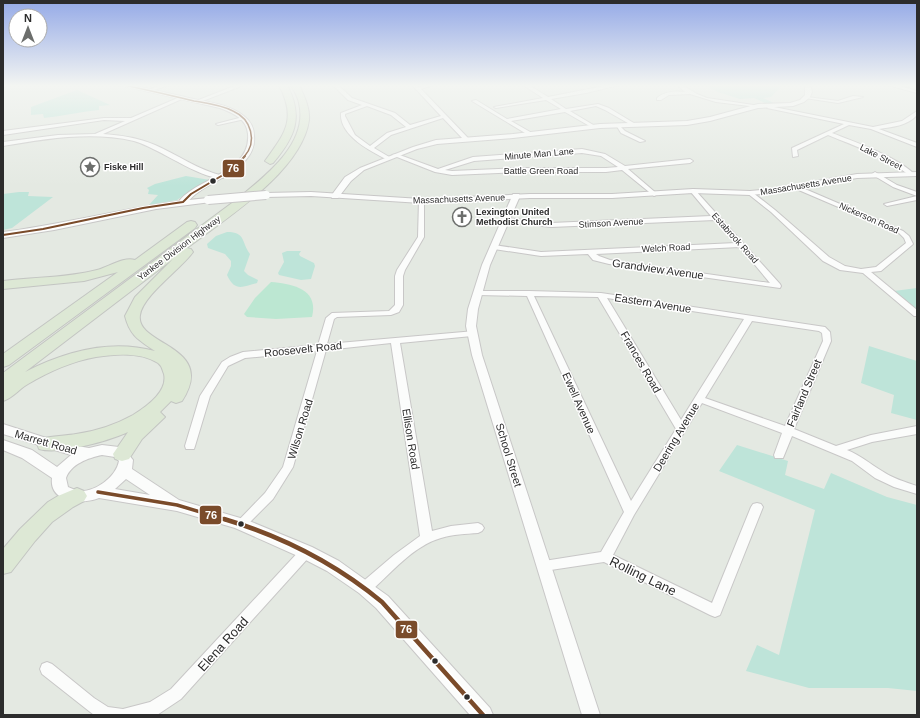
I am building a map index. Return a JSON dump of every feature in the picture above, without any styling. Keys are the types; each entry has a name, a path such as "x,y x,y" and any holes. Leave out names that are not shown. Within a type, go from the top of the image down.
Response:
{"highway":[{"path":"263,169 281,147 288,134 292,119"},
{"name":"Yankee Division Highway","path":"3,381 254,191 280,166 293,150 300,136 304,119"},
{"path":"3,395 187,252 241,206 254,191"},
{"name":"Yankee Division Highway","path":"3,362 175,237 254,191"},
{"path":"3,285 79,277 108,271 129,263 175,237"},
{"path":"122,454 136,435 174,399 183,384 184,373 181,363 175,357 140,334 134,326 132,317 136,306 142,298 187,252"},
{"path":"21,381 64,361 91,353 109,351 133,351 148,353 161,358 171,368 173,380 167,394 158,404 138,419 115,431 101,436 76,441 46,444"},
{"path":"3,565 49,513 63,502 87,494"}],"main road":[{"name":"Massachusetts Avenue","path":"3,235 38,230 134,210 183,202 208,200 254,191 421,201 516,196 612,196 693,191 750,193 875,174 914,174"},
{"name":"Marrett Road","path":"3,429 46,444 64,449 89,453"},
{"name":"Marrett Road","path":"3,445 27,454 60,476"},
{"path":"87,494 114,483 125,471 127,463 122,454 108,450 89,453 72,462 63,470 60,476 59,484 62,491 71,495 87,494 177,505 198,510 241,524 306,552 333,566 365,588 400,621 483,715"},
{"path":"125,471 177,505"}],"street":[{"path":"3,133 102,119"},
{"path":"112,119 133,120"},
{"path":"94,136 136,119"},
{"path":"218,124 241,119"},
{"path":"183,202 192,193 221,177 240,163 250,148 252,141 250,130 243,119"},
{"name":"Battle Green Road","path":"343,119 356,139 370,149 437,171 452,173 521,170 579,171 624,169 690,161"},
{"path":"398,119 409,127"},
{"path":"370,149 389,134 436,119"},
{"path":"446,119 465,138"},
{"path":"507,120 516,119"},
{"path":"579,119 593,127"},
{"path":"624,119 635,125"},
{"path":"335,196 353,174 369,165 427,144 465,138 530,134 618,125 666,125 696,122 710,119"},
{"path":"832,119 872,128 917,145"},
{"path":"872,128 904,123 911,119"},
{"path":"507,120 530,134"},
{"path":"794,156 794,149 849,123"},
{"path":"618,125 623,132 642,141"},
{"path":"16,142 23,130"},
{"name":"Lake Street","path":"827,133 855,144 914,174"},
{"path":"3,144 60,137 94,136 124,139 146,144 209,174 221,177"},
{"name":"Minute Man Lane","path":"437,171 473,159 578,150 603,155 616,162 654,194"},
{"path":"875,174 894,186 917,194"},
{"name":"Nickerson Road","path":"750,193 773,211 830,262 849,269 866,271 882,267 914,245 901,232 796,187"},
{"name":"Estabrook Road","path":"693,191 777,286"},
{"name":"School Street","path":"516,196 494,247 478,293 473,309 471,326 472,333 477,355 591,715"},
{"path":"887,204 917,198"},
{"name":"Wilson Road","path":"241,524 278,484 288,467 311,390 330,318 335,315 390,313 396,310 399,305 399,276 421,238 421,201"},
{"name":"Stimson Avenue","path":"505,220 551,225 717,218"},
{"name":"Welch Road","path":"590,252 742,245"},
{"path":"494,247 541,254 590,252"},
{"name":"Grandview Avenue","path":"590,252 596,258 609,262 777,286"},
{"path":"866,271 917,314"},
{"name":"Eastern Avenue","path":"478,293 602,295 822,329 825,331"},
{"name":"Ewell Avenue","path":"529,294 630,512"},
{"name":"Frances Road","path":"602,295 681,429"},
{"name":"Deering Avenue","path":"605,557 630,512 749,318"},
{"name":"Fairland Street","path":"779,455 827,341 825,331"},
{"name":"Roosevelt Road","path":"190,446 205,396 225,364 233,359 243,355 472,333"},
{"name":"Ellison Road","path":"395,340 427,538"},
{"path":"699,399 838,449 856,458 879,475 898,484 917,490"},
{"path":"838,449 871,439 917,430"},
{"name":"Rolling Lane","path":"544,566 605,557 715,611 757,507"},
{"path":"365,588 412,548 427,538 446,532 478,528"},
{"name":"Elena Road","path":"127,715 153,709 176,694 306,552"},
{"path":"47,669 89,703 106,714 119,715"}],"shaded area":[{"path":"186,176 210,180 177,200 149,205 158,195 148,194 149,190 147,188 155,184"},
{"path":"29,192 28,196 53,197 12,228 3,230 3,194"},
{"path":"227,232 233,232 242,238 250,254 244,271 248,275 258,280 257,283 243,287 233,284 227,275 231,266 231,261 225,254 208,248 207,244 216,236"},
{"path":"287,251 301,251 299,254 300,256 314,263 315,266 311,279 301,280 279,275 278,273 284,262 282,253"},
{"path":"917,288 917,308 915,309 894,291"},
{"path":"869,346 917,361 917,420 891,413 894,395 861,383"},
{"path":"737,445 788,461 785,475 824,489 831,473 887,497 917,505 917,691 888,688 809,688 746,671 757,645 779,655 815,510 719,471"}],"green space":[{"path":"271,282 288,284 308,294 312,300 312,317 276,319 247,317 244,314 255,298"}],"transit line":[{"name":"76","path":"3,235 43,229 143,208 183,202 191,194 233,169 250,150 252,139 249,126 243,119"},
{"name":"76","path":"98,492 177,505 241,524 306,552 333,566 365,588 382,602 483,715"}],"place":[{"name":"Fiske Hill","path":"90,167"},
{"name":"Lexington United Methodist Church","path":"462,217"}]}
